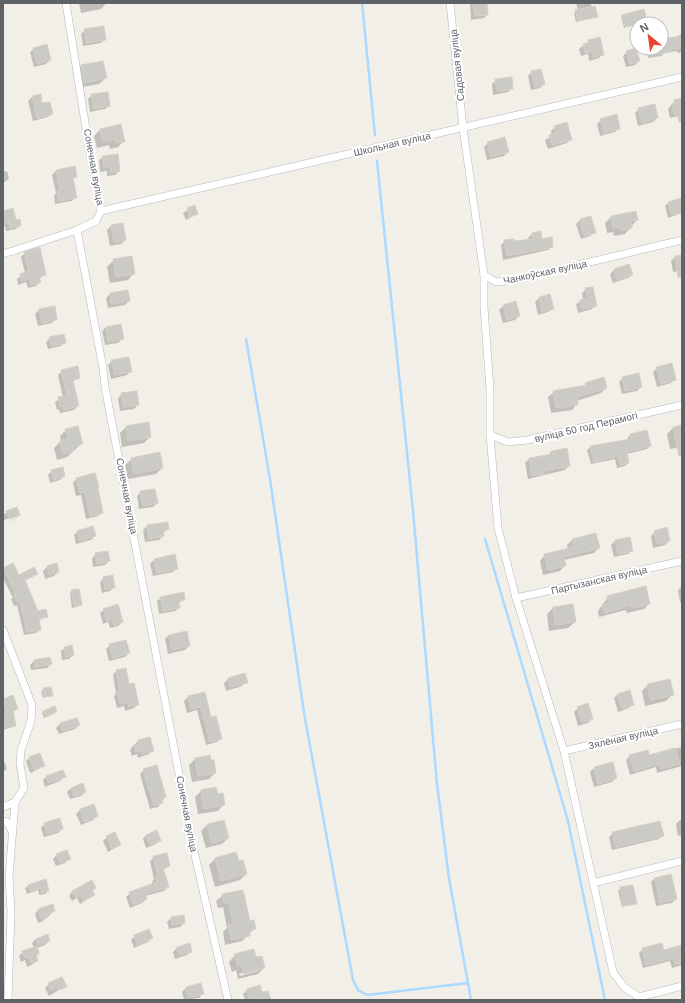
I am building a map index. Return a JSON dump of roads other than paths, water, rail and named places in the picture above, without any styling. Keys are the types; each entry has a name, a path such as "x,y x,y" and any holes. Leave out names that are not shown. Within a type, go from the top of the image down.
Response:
{"street":[{"name":"Сонечная вуліца","path":"66,3 79,76 90,154 101,211 96,221 77,230 103,368 105,387 192,842 228,1000"},
{"name":"Садовая вуліца","path":"450,3 463,128"},
{"name":"Школьная вуліца","path":"101,211 682,77"},
{"path":"463,128 484,274 484,307 490,389 490,435 498,528 516,598 564,751 613,972 624,987 639,997 682,986"},
{"path":"3,254 77,230"},
{"name":"Чанкоўская вуліца","path":"484,274 496,282 515,280 682,240"},
{"name":"вуліца 50 год Перамогі","path":"490,435 508,442 527,440 682,405"},
{"name":"Партызанская вуліца","path":"516,598 682,561"},
{"path":"3,630 32,705 31,720 21,750 20,764 24,788 15,802 9,877 11,912 8,1000"},
{"name":"Зялёная вуліца","path":"564,751 682,724"},
{"path":"3,807 15,802"},
{"path":"3,821 7,822 13,832"},
{"path":"593,883 682,861"}],"waterway":[{"path":"362,3 375,135"},
{"path":"377,161 413,511 437,784 449,878 471,1000"},
{"path":"246,339 270,479 304,713 353,980 358,990 367,995 468,983"},
{"path":"485,539 568,821 605,1000"}]}
